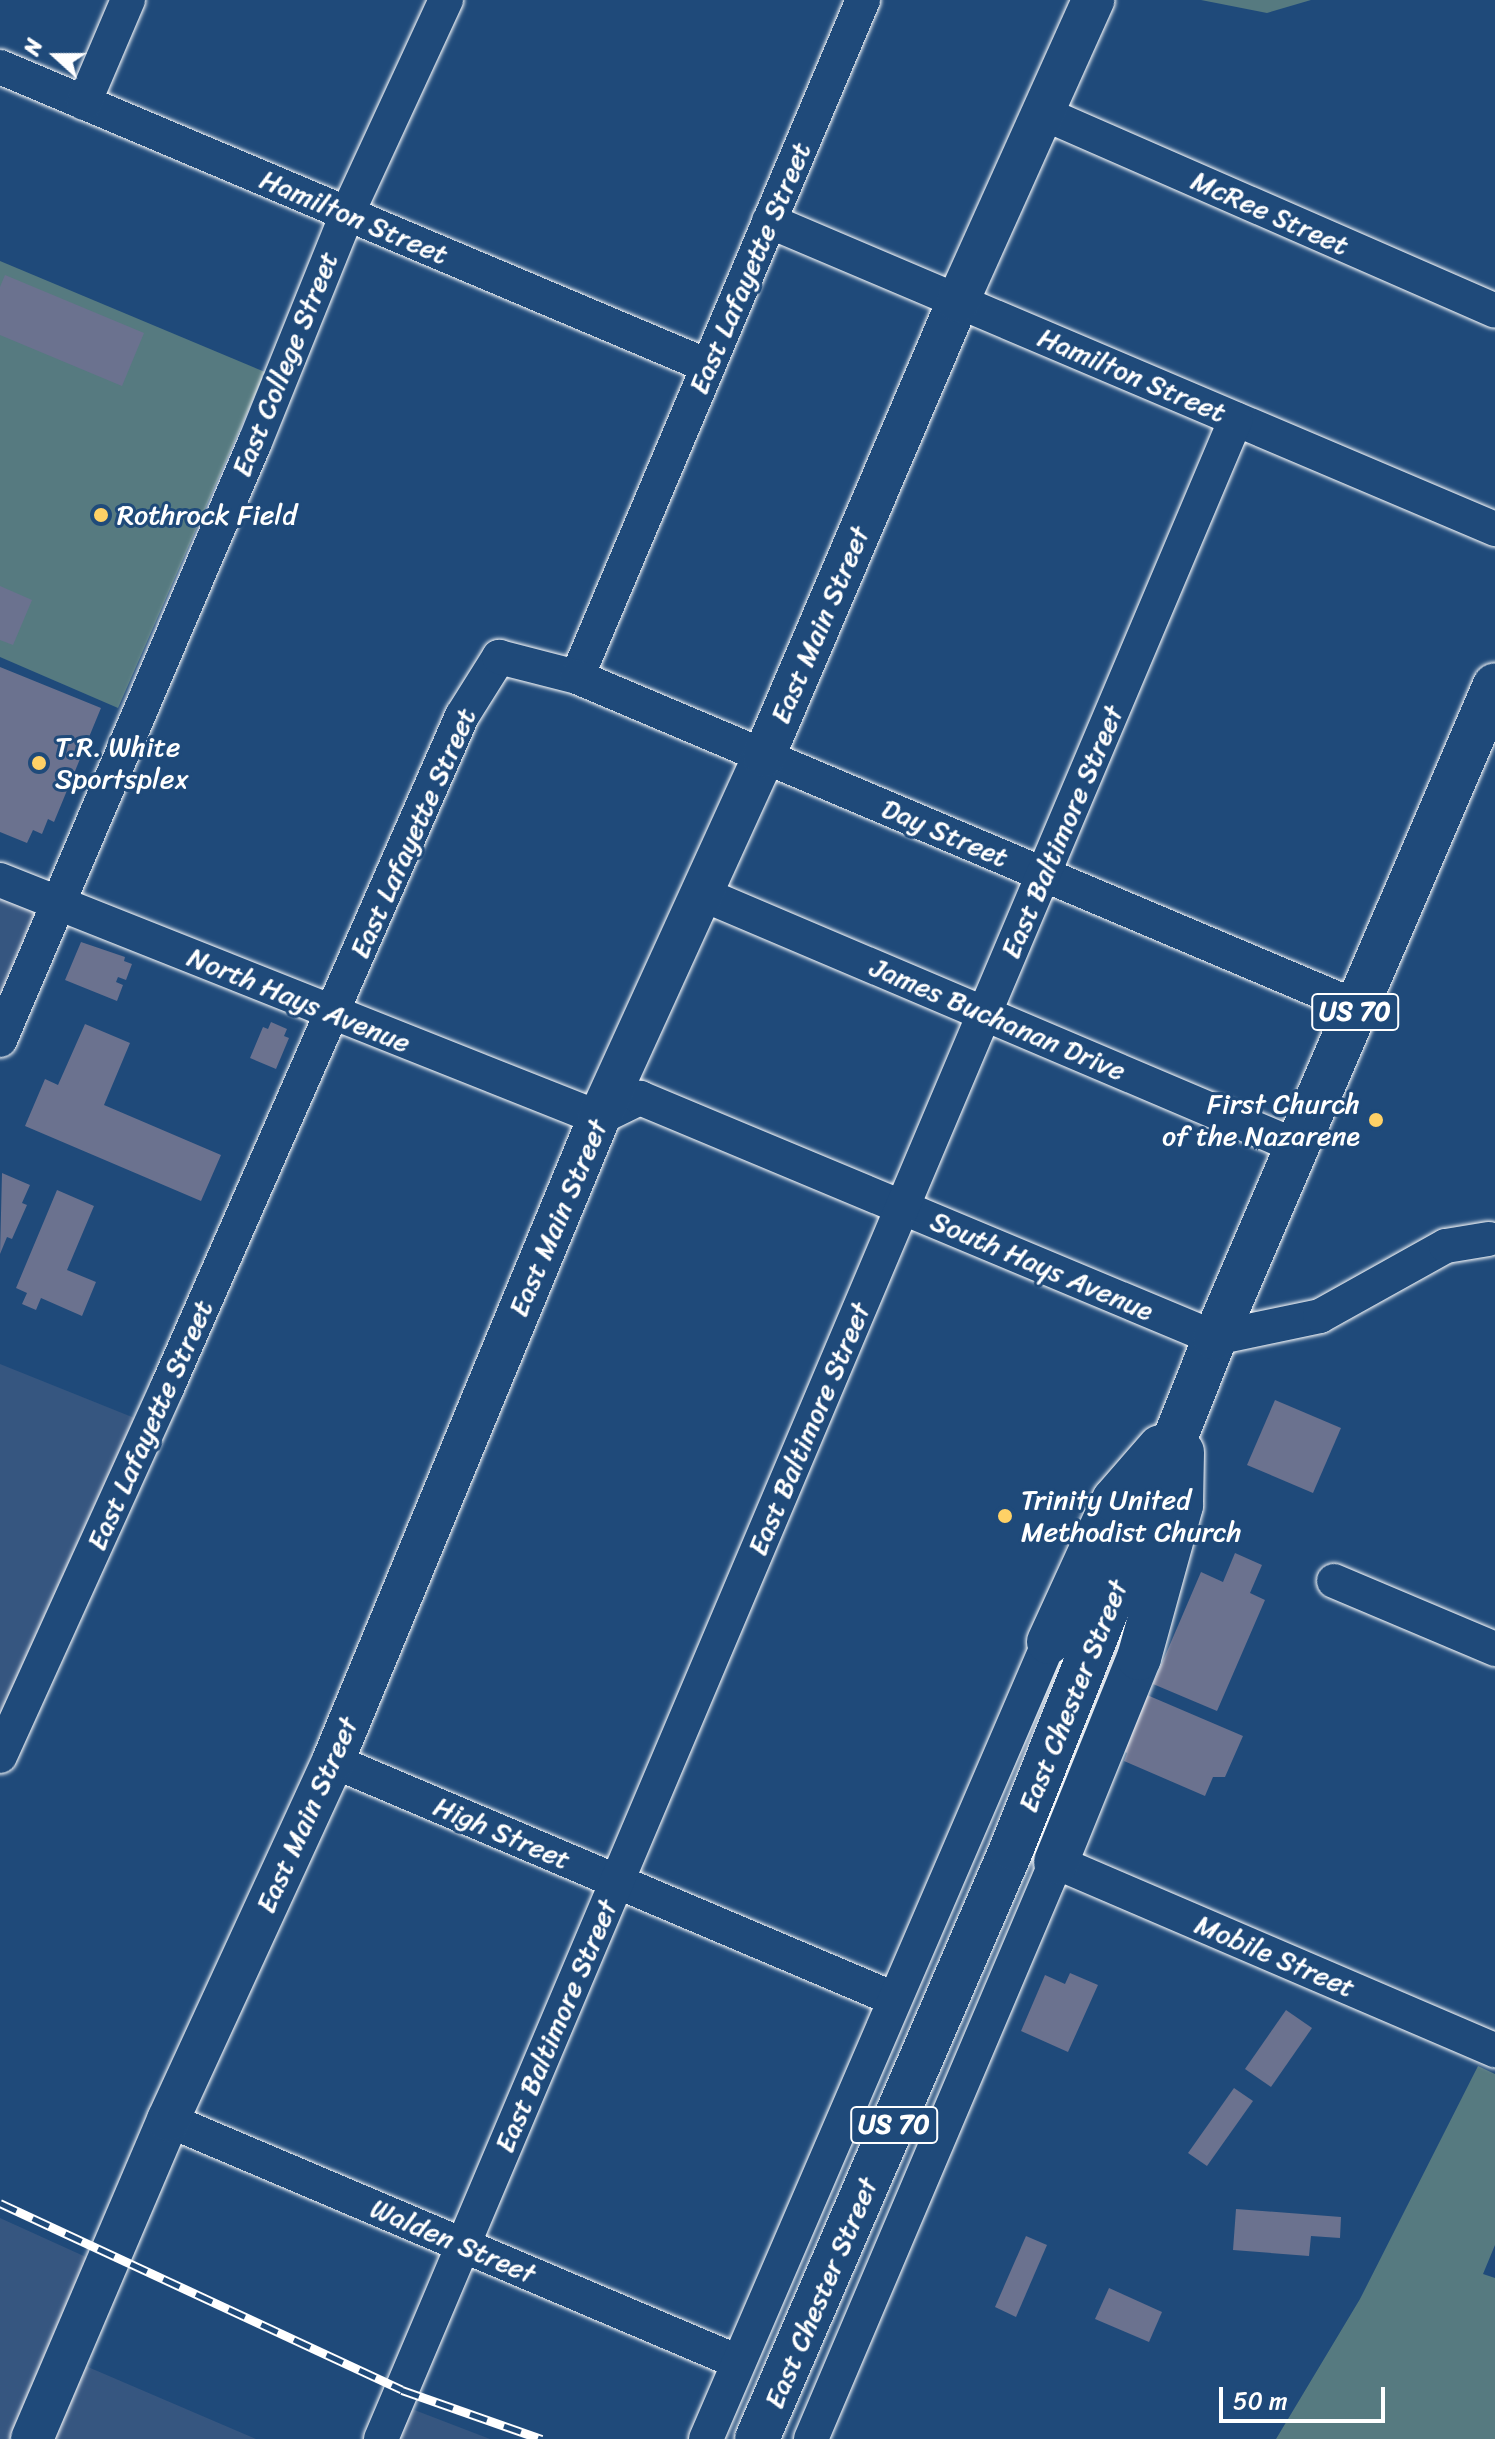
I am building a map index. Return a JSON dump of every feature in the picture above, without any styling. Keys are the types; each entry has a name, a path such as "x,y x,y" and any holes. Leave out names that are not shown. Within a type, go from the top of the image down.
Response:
{"highway":[{"name":"East Chester Street","path":"757,2439 1028,1809 1215,1338 1495,685"},
{"path":"1049,1642 1114,1500 1182,1422"},
{"path":"1056,1862 1139,1658 1181,1505 1182,1422"}],"main road":[{"name":"East Main Street","path":"32,2439 168,2120 333,1761 599,1118 764,756 958,301 1045,114 1093,0"}],"street":[{"path":"84,103 128,0"},
{"name":"East College Street","path":"0,1040 255,442 347,214 446,0"},
{"name":"East Lafayette Street","path":"0,1756 333,1014 462,716 499,657 577,677 863,0"},
{"name":"Hamilton Street","path":"0,67 708,366"},
{"name":"McRee Street","path":"1045,114 1495,311"},
{"name":"Hamilton Street","path":"769,221 1495,529"},
{"name":"East Baltimore Street","path":"381,2439 1236,419"},
{"name":"Day Street","path":"577,677 1357,1007"},
{"name":"North Hays Avenue","path":"0,880 599,1118"},
{"name":"James Buchanan Drive","path":"700,893 1296,1146"},
{"name":"South Hays Avenue","path":"599,1118 640,1098 1215,1338"},
{"path":"1215,1338 1320,1316 1446,1246 1493,1234"},
{"path":"1334,1581 1495,1649"},
{"path":"706,2439 892,1998 1049,1642"},
{"name":"High Street","path":"333,1761 892,1998"},
{"path":"811,2439 1056,1862"},
{"name":"Mobile Street","path":"1056,1862 1495,2050"},
{"name":"Walden Street","path":"168,2120 738,2362"}],"shaded area":[{"path":"0,892 47,911 0,1020"},
{"path":"0,1364 142,1421 0,1740"},
{"path":"0,2218 97,2262 60,2355 256,2439 0,2439"},
{"path":"404,2406 490,2439 391,2439"}],"green space":[{"path":"1201,0 1311,0 1267,13"},
{"name":"Rothrock Field","path":"0,261 265,372 118,708 0,657"},
{"path":"1478,2066 1495,2074 1495,2245 1483,2274 1495,2278 1495,2439 1276,2439 1360,2299"}],"building":[{"path":"5,275 144,333 122,386 0,335 0,287"},
{"path":"0,586 32,600 13,645 0,640"},
{"name":"T.R. White Sportsplex","path":"0,667 101,708 54,822 48,819 42,834 33,830 27,843 0,832"},
{"path":"81,942 125,957 124,961 132,964 126,980 118,977 116,982 123,985 117,1001 65,980"},
{"path":"271,1022 287,1029 284,1036 289,1038 276,1069 250,1058 263,1027 268,1029"},
{"path":"85,1024 130,1043 104,1105 221,1155 201,1201 25,1126 45,1079 58,1085"},
{"path":"2,1173 30,1185 22,1203 27,1205 12,1239 7,1237 0,1254"},
{"path":"57,1190 94,1206 67,1270 96,1282 82,1316 41,1298 36,1310 22,1304 27,1293 16,1288"},
{"path":"1275,1400 1341,1428 1313,1493 1247,1465"},
{"path":"1235,1553 1262,1565 1250,1593 1265,1600 1217,1711 1153,1684 1201,1572 1223,1582"},
{"path":"1147,1695 1243,1736 1225,1777 1213,1777 1205,1796 1124,1761 1127,1753 1123,1751"},
{"path":"1070,1973 1098,1985 1068,2052 1021,2031 1045,1975 1065,1984"},
{"path":"1286,2010 1312,2028 1271,2087 1245,2069"},
{"path":"1234,2088 1253,2101 1207,2166 1188,2153"},
{"path":"1236,2209 1341,2217 1340,2238 1311,2236 1309,2256 1233,2250"},
{"path":"1026,2236 1047,2245 1016,2317 995,2307"},
{"path":"1109,2288 1162,2312 1149,2342 1095,2319"}],"railway":[{"path":"0,2203 402,2390 542,2439"}],"place":[{"name":"Rothrock Field","path":"101,515"},
{"name":"T.R. White Sportsplex","path":"39,763"},
{"name":"First Church of the Nazarene","path":"1376,1120"},
{"name":"Trinity United Methodist Church","path":"1005,1516"}]}
